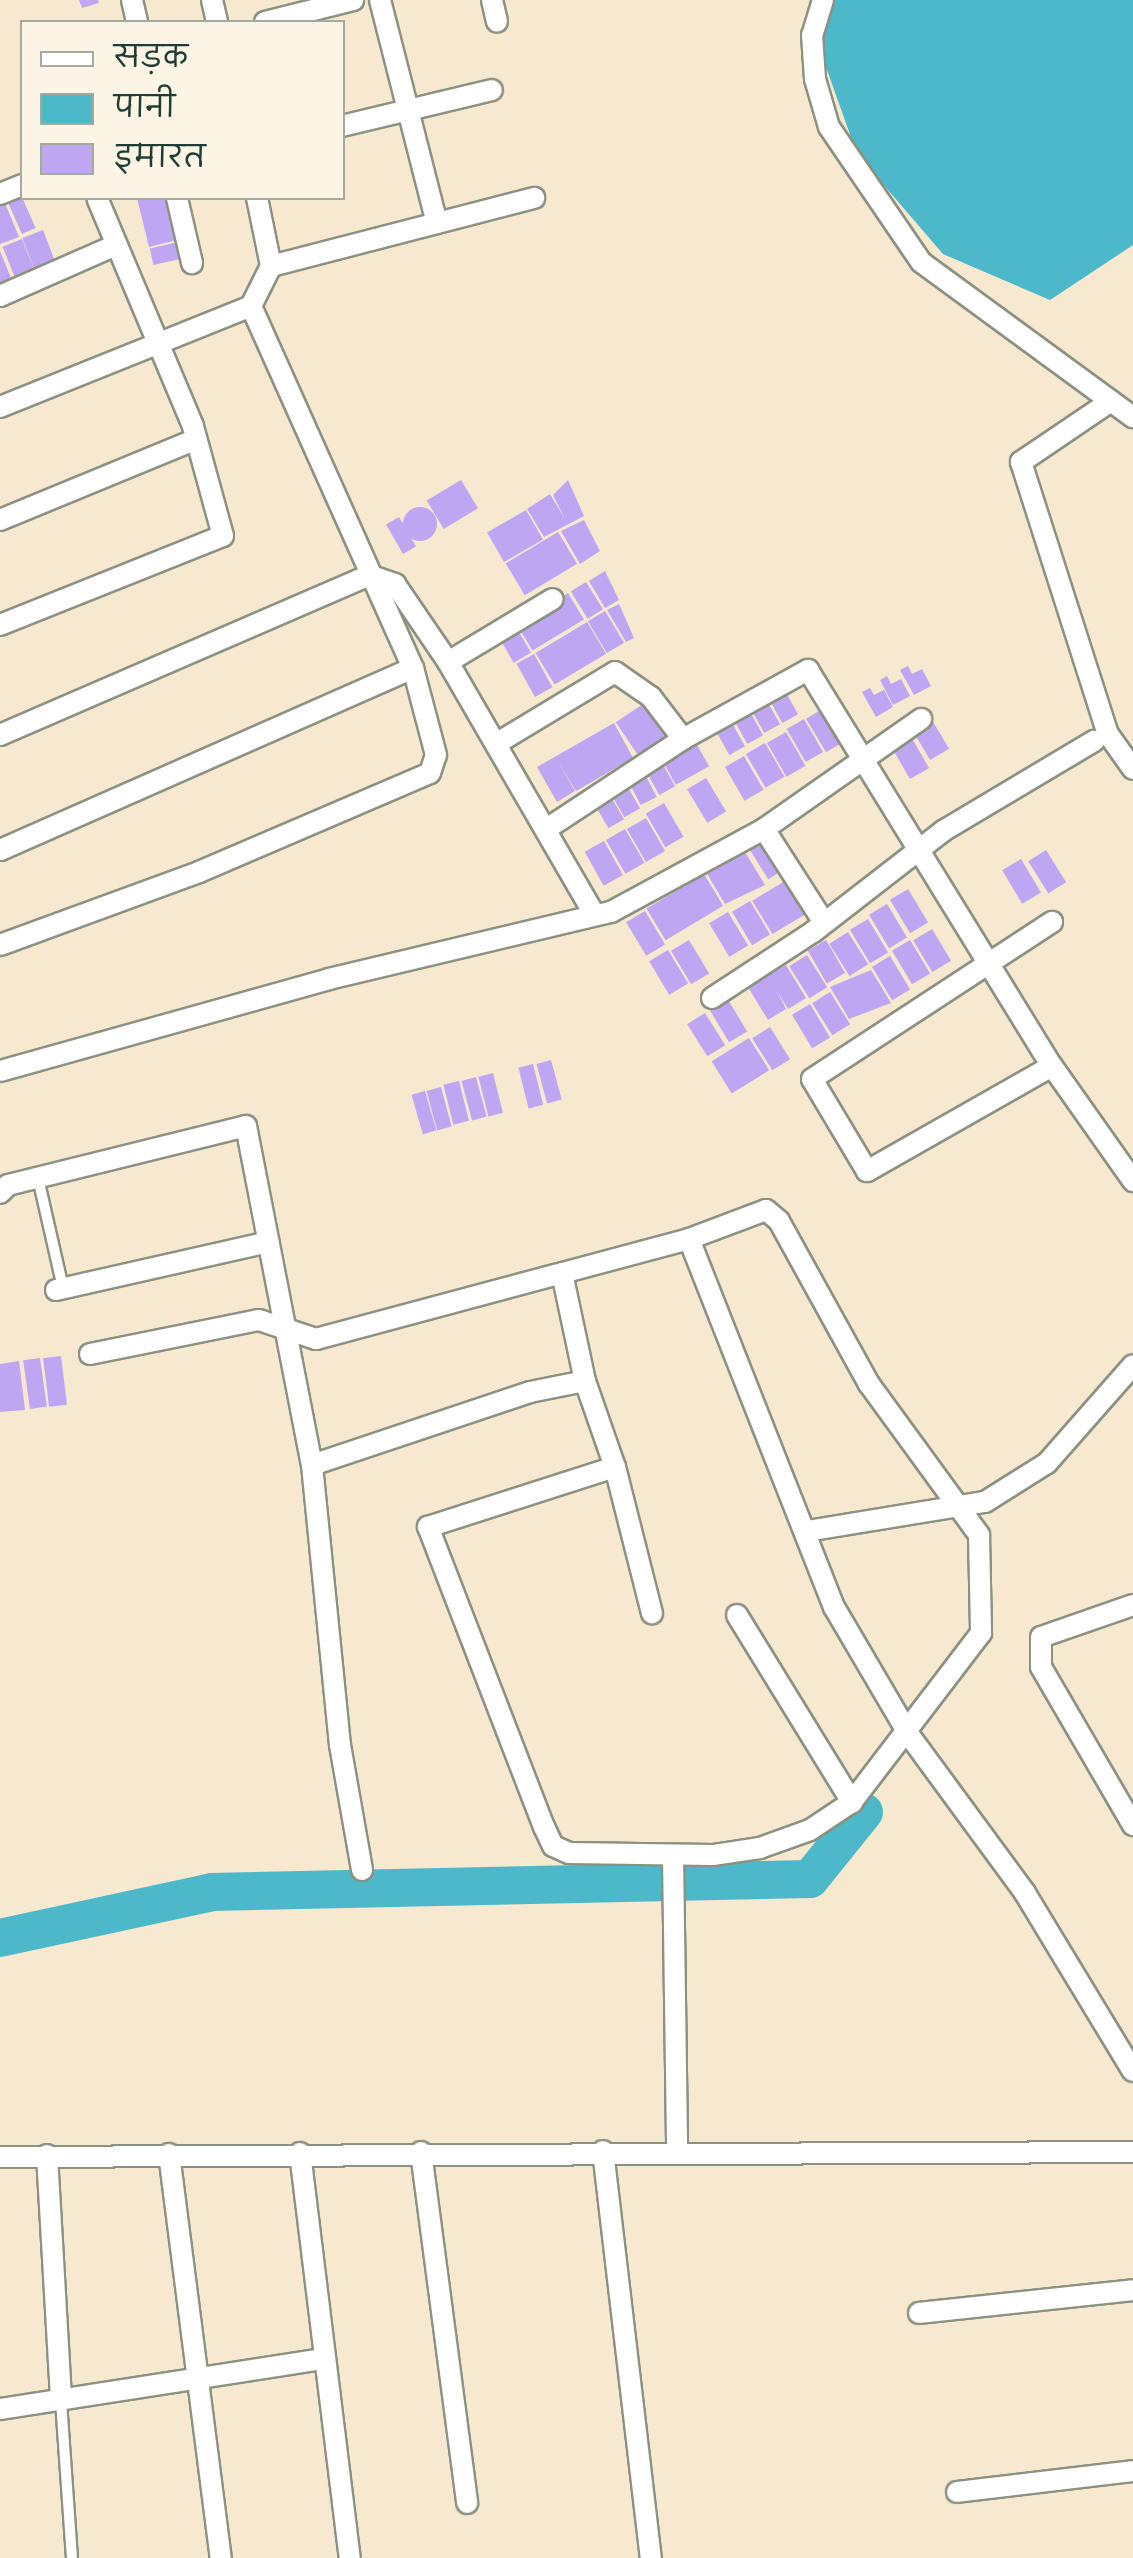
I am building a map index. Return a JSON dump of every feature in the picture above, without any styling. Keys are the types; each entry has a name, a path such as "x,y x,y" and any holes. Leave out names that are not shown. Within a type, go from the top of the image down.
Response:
{"street":[{"path":"274,20 354,0"},
{"path":"380,0 437,223"},
{"path":"492,0 497,22"},
{"path":"823,0 812,36 815,79 829,127 921,262 1133,417"},
{"path":"345,125 492,90"},
{"path":"272,266 534,198"},
{"path":"0,625 223,536 194,440 97,200"},
{"path":"176,200 192,263"},
{"path":"0,408 251,306 272,266 257,200"},
{"path":"0,296 116,245"},
{"path":"0,945 199,872 430,774 436,756 413,668 251,306"},
{"path":"1111,400 1021,462 1108,734 1133,769"},
{"path":"0,520 194,440"},
{"path":"0,734 369,576 395,584 448,662 499,742 594,912"},
{"path":"448,662 553,599"},
{"path":"0,850 413,668"},
{"path":"548,828 682,740 808,670 1052,1066 1133,1181"},
{"path":"499,742 615,672 651,697 682,740"},
{"path":"0,1071 594,912 610,912 764,829 862,757 921,720"},
{"path":"712,998 922,854 943,832 1094,740"},
{"path":"764,829 823,921"},
{"path":"1052,922 812,1080 867,1171 1052,1066"},
{"path":"0,1193 38,1178 246,1126 290,1326 312,1464 340,1744 362,1870"},
{"path":"90,1354 259,1320 290,1326 316,1339 688,1239 766,1210 779,1221 869,1384 979,1535 982,1633 909,1734 852,1802 810,1830 760,1848 674,1855 569,1853 553,1846 428,1538 428,1527 614,1467"},
{"path":"688,1239 808,1531 808,1548 834,1607 909,1734 1024,1893 1133,2071"},
{"path":"59,1290 269,1242"},
{"path":"562,1273 584,1381 614,1467 652,1613"},
{"path":"808,1531 985,1502 1047,1463 1133,1365"},
{"path":"312,1464 530,1392 584,1381"},
{"path":"1133,1605 1041,1637 1041,1667 1133,1824"},
{"path":"737,1615 852,1802"},
{"path":"674,1855 676,2150"},
{"path":"0,2157 676,2150 1132,2158"},
{"path":"603,2151 651,2558"},
{"path":"421,2152 467,2503"},
{"path":"300,2153 350,2558"},
{"path":"168,2154 221,2558"},
{"path":"47,2155 61,2401"},
{"path":"919,2313 1133,2290"},
{"path":"0,2409 323,2359"},
{"path":"958,2492 1133,2471"}],"lane":[{"path":"38,1178 59,1290"},
{"path":"61,2401 72,2558"}],"water":[{"path":"832,0 1133,0 1133,245 1050,300 943,254 857,154 812,28"}],"building":[{"path":"79,0 98,0 99,3 82,8"},
{"path":"20,195 36,228 22,234 7,201"},
{"path":"137,200 167,200 177,240 149,247"},
{"path":"5,203 19,237 0,244 0,205"},
{"path":"43,230 56,264 35,271 22,238"},
{"path":"22,239 36,273 16,281 3,247"},
{"path":"178,242 182,259 154,265 150,249"},
{"path":"0,251 13,283 0,288"},
{"path":"461,480 478,508 444,529 427,501"},
{"path":"568,480 584,516 544,537 527,509 550,494 565,519 553,495"},
{"path":"420,507 432,512 437,524 432,536 420,541 408,536 403,524 408,512"},
{"path":"526,510 543,539 504,562 487,532"},
{"path":"399,517 416,546 403,554 386,524"},
{"path":"584,520 600,551 580,564 561,531"},
{"path":"558,532 577,564 525,595 506,563"},
{"path":"605,571 619,600 605,608 589,581"},
{"path":"586,582 603,609 588,619 571,592"},
{"path":"568,593 584,620 533,650 517,624"},
{"path":"619,604 634,638 626,642 607,610"},
{"path":"605,611 624,643 607,653 588,621"},
{"path":"587,622 606,654 555,685 536,653"},
{"path":"515,625 531,653 514,663 498,635"},
{"path":"534,654 552,687 535,697 517,664"},
{"path":"908,666 912,674 922,669 931,686 914,695 900,670"},
{"path":"887,676 891,684 901,679 910,696 893,705 880,680"},
{"path":"870,688 874,695 884,690 893,707 876,717 862,692"},
{"path":"784,689 798,714 782,723 768,698"},
{"path":"766,699 780,724 764,733 750,708"},
{"path":"649,700 671,733 638,756 616,722"},
{"path":"824,708 844,741 826,752 806,719"},
{"path":"749,710 763,735 747,744 733,719"},
{"path":"930,717 949,749 930,760 911,728"},
{"path":"804,719 823,752 806,762 787,729"},
{"path":"731,721 745,746 729,755 715,730"},
{"path":"614,723 633,758 576,791 558,762 575,791 557,802 537,767"},
{"path":"786,732 805,766 786,777 767,743"},
{"path":"910,735 929,768 910,779 891,746"},
{"path":"695,741 709,766 676,785 662,759"},
{"path":"765,743 785,777 765,788 746,754"},
{"path":"744,756 764,790 744,801 725,767"},
{"path":"661,761 675,786 659,795 645,770"},
{"path":"644,772 657,797 641,805 628,780"},
{"path":"706,778 726,811 707,823 687,789"},
{"path":"626,784 640,808 624,817 610,793"},
{"path":"610,795 624,819 608,828 594,804"},
{"path":"664,803 684,837 665,847 646,814"},
{"path":"646,818 665,851 646,862 627,829"},
{"path":"625,829 644,863 625,874 606,840"},
{"path":"766,836 786,868 768,879 748,847"},
{"path":"604,841 623,875 604,886 585,852"},
{"path":"1046,850 1066,882 1048,893 1028,861"},
{"path":"745,852 765,885 725,904 706,872"},
{"path":"1021,859 1041,892 1022,904 1002,870"},
{"path":"704,874 723,906 666,940 647,909"},
{"path":"790,878 810,911 772,934 752,901"},
{"path":"908,889 928,922 910,933 890,900"},
{"path":"750,901 770,934 752,945 732,912"},
{"path":"887,904 907,937 889,948 869,915"},
{"path":"645,911 665,944 646,956 626,922"},
{"path":"728,912 748,945 729,957 709,923"},
{"path":"868,919 888,952 870,963 850,930"},
{"path":"932,929 951,961 932,972 913,940"},
{"path":"848,932 868,964 849,976 829,944"},
{"path":"689,940 709,973 691,984 671,951"},
{"path":"826,940 845,973 827,983 808,950"},
{"path":"910,940 930,973 912,984 892,951"},
{"path":"668,950 688,983 669,995 649,961"},
{"path":"807,955 827,987 809,998 789,966"},
{"path":"890,956 910,989 892,1000 872,967"},
{"path":"786,965 806,998 788,1009 777,991 786,1009 768,1020 748,987"},
{"path":"871,970 891,1003 849,1019 830,987"},
{"path":"830,992 850,1024 832,1035 812,1003"},
{"path":"727,998 747,1031 729,1042 709,1009"},
{"path":"810,1004 830,1037 812,1048 792,1015"},
{"path":"705,1013 725,1045 707,1056 687,1024"},
{"path":"770,1027 790,1059 772,1070 752,1038"},
{"path":"749,1038 769,1070 732,1094 712,1061"},
{"path":"551,1060 562,1100 547,1103 537,1064"},
{"path":"533,1064 543,1105 529,1108 518,1068"},
{"path":"493,1073 503,1113 488,1116 478,1077"},
{"path":"476,1077 487,1117 472,1120 462,1081"},
{"path":"459,1081 469,1121 453,1125 443,1085"},
{"path":"441,1087 452,1127 437,1130 427,1091"},
{"path":"425,1091 436,1130 423,1134 412,1095"},
{"path":"61,1356 67,1405 49,1407 43,1358"},
{"path":"40,1358 47,1407 30,1409 23,1360"},
{"path":"19,1361 25,1410 0,1412 0,1364"}],"waterway":[{"path":"0,1938 212,1892 810,1879 864,1812"}]}
